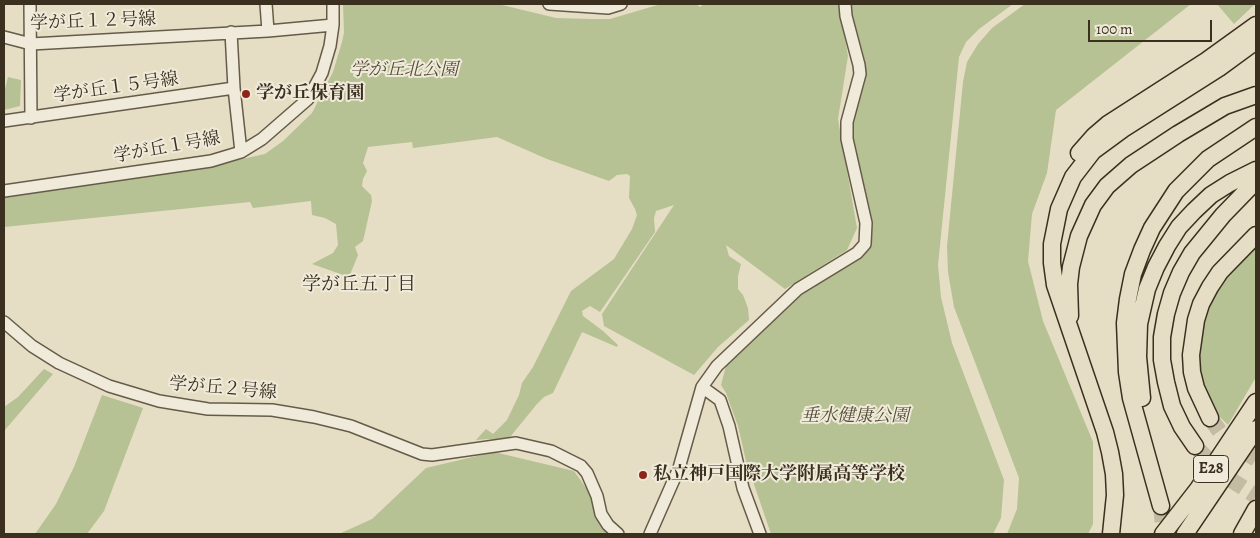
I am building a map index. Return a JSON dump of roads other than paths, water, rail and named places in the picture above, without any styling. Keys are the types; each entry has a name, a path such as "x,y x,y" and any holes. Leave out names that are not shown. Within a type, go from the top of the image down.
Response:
{"highway":[{"path":"1111,534 1115,495 1110,452 1105,432 1055,286 1050,263 1049,246 1052,213 1063,180 1072,164 1082,149 1108,124 1206,61 1256,25"},
{"path":"1055,286 1052,263 1054,226 1065,193 1082,164 1093,151 1107,140 1256,42"},
{"path":"1076,351 1072,336 1071,267 1076,244 1085,220 1100,195 1116,176 1156,148 1218,110 1256,95"},
{"path":"1256,127 1208,159 1176,191 1152,228 1142,250 1130,291 1125,323 1125,348 1131,398 1161,506 1146,425 1138,357 1139,324 1147,289 1167,246 1194,211 1211,195 1256,170"},
{"path":"1195,446 1182,427 1172,406 1162,360 1163,330 1172,293 1192,253 1256,181"},
{"path":"1210,418 1196,388 1192,372 1191,355 1196,320 1206,295 1220,272 1256,235"},
{"name":"E28","path":"1163,534 1198,489 1256,402"},
{"name":"E28","path":"1185,534 1256,429"},
{"path":"1242,534 1256,509"}],"street":[{"path":"30,4 31,118"},
{"path":"266,4 268,30"},
{"name":"学が丘１号線","path":"4,191 211,162 241,152 262,139 308,98 322,73 332,38 333,4"},
{"path":"549,4 608,8 621,4"},
{"path":"650,534 679,468 702,387 717,366 798,289 857,253 864,244 866,223 847,139 847,122 860,74 846,16 845,4"},
{"name":"学が丘１２号線","path":"4,37 31,44 333,25"},
{"path":"231,32 234,88 241,152"},
{"name":"学が丘１５号線","path":"4,122 234,88"},
{"name":"学が丘２号線","path":"4,322 32,346 59,363 108,386 159,401 208,409 272,410 314,416 351,426 422,454 432,455 516,443 551,452 581,466 587,473 597,496 601,514 608,525 618,534"},
{"path":"702,387 720,400 729,426 744,488 760,534"}],"tunnel":[{"path":"1210,418 1221,433 1235,446 1256,459"},
{"path":"1195,446 1222,474 1256,496"},
{"path":"1161,506 1164,534"}],"place":[{"name":"学が丘保育園","path":"246,94"},
{"name":"私立神戸国際大学附属高等学校","path":"643,475"}],"district":[{"name":"学が丘五丁目","path":"359,285"}],"park label":[{"name":"学が丘北公園","path":"404,71"},
{"name":"垂水健康公園","path":"855,417"}]}
